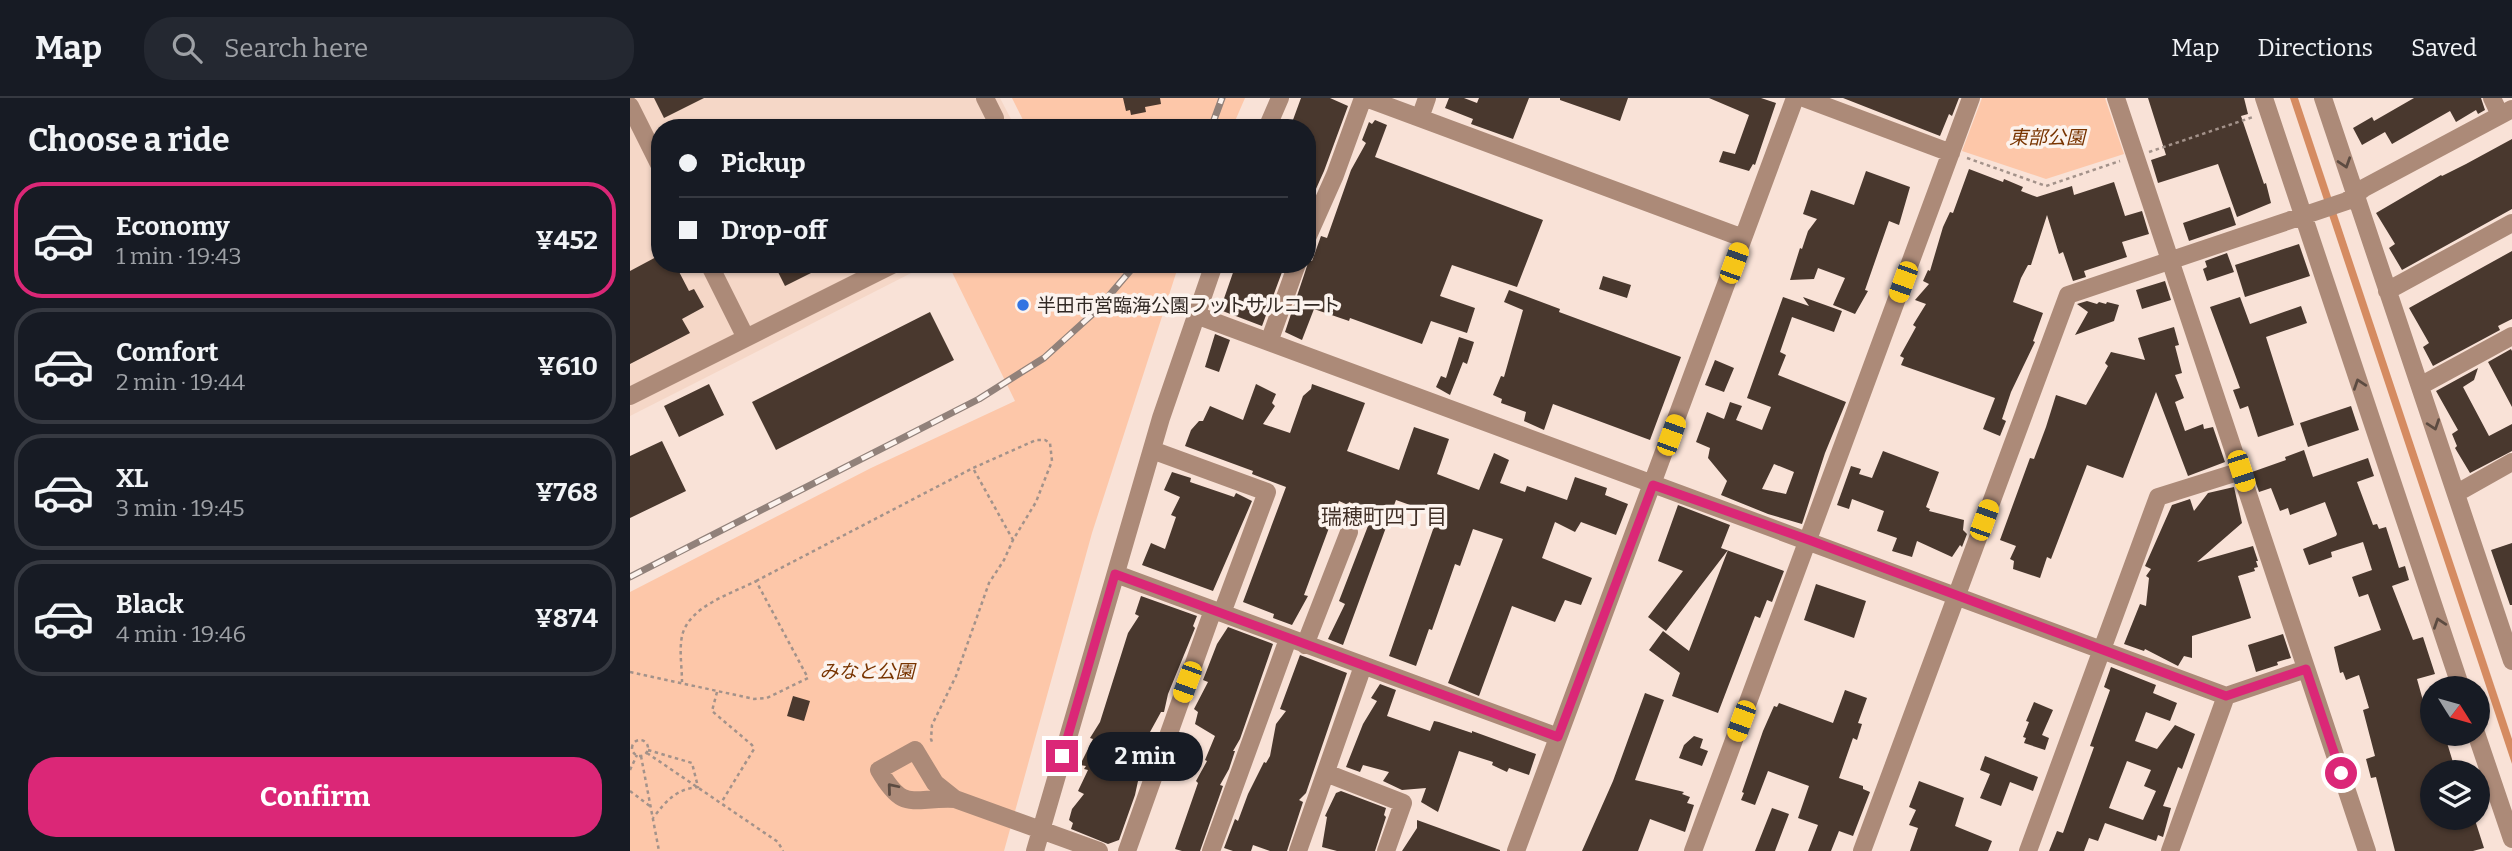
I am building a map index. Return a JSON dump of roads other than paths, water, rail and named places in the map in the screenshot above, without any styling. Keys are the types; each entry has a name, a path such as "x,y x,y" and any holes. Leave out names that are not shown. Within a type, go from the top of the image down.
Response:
{"street":[{"path":"985,98 994,119"},
{"path":"1271,119 1280,98"},
{"path":"1316,218 1364,98 1743,238"},
{"path":"1420,118 1427,98"},
{"path":"1516,851 1795,98"},
{"path":"1804,98 1951,153"},
{"path":"1693,851 1971,98"},
{"path":"2116,98 2367,851"},
{"path":"2323,98 2351,198 2387,291 2512,661"},
{"path":"1862,851 2068,295 2351,198 2506,112 2492,98"},
{"path":"2267,105 2309,214 2457,676"},
{"path":"630,106 651,148"},
{"path":"2387,291 2512,223"},
{"path":"714,273 746,338"},
{"path":"630,396 876,273"},
{"path":"1035,851 1152,450 1211,273"},
{"path":"1269,342 1294,273"},
{"path":"1196,315 2226,696 2306,669"},
{"path":"2420,386 2512,336"},
{"path":"1127,851 1217,612 1267,492 1152,450"},
{"path":"2457,494 2512,462"},
{"path":"2028,851 2158,497 2241,471"},
{"path":"1212,851 1297,642 1349,532"},
{"path":"1115,574 1558,737"},
{"path":"1298,851 1363,666"},
{"path":"2170,851 2226,696"},
{"path":"2480,746 2512,839"},
{"path":"955,799 902,799 892,792 879,770 915,750 934,783 955,799 1099,851"},
{"path":"914,800 925,794 930,784 928,773"},
{"path":"1325,773 1403,803 1386,851"}],"railway":[{"path":"1214,119 1222,98"},
{"path":"630,577 979,399 1044,358 1096,311 1128,273"}],"place":[{"name":"半田市営臨海公園フットサルコート","path":"1023,305"}],"district":[{"name":"瑞穂町四丁目","path":"1384,517"}],"park label":[{"name":"東部公園","path":"2047,137"},
{"name":"みなと公園","path":"867,671"}]}
